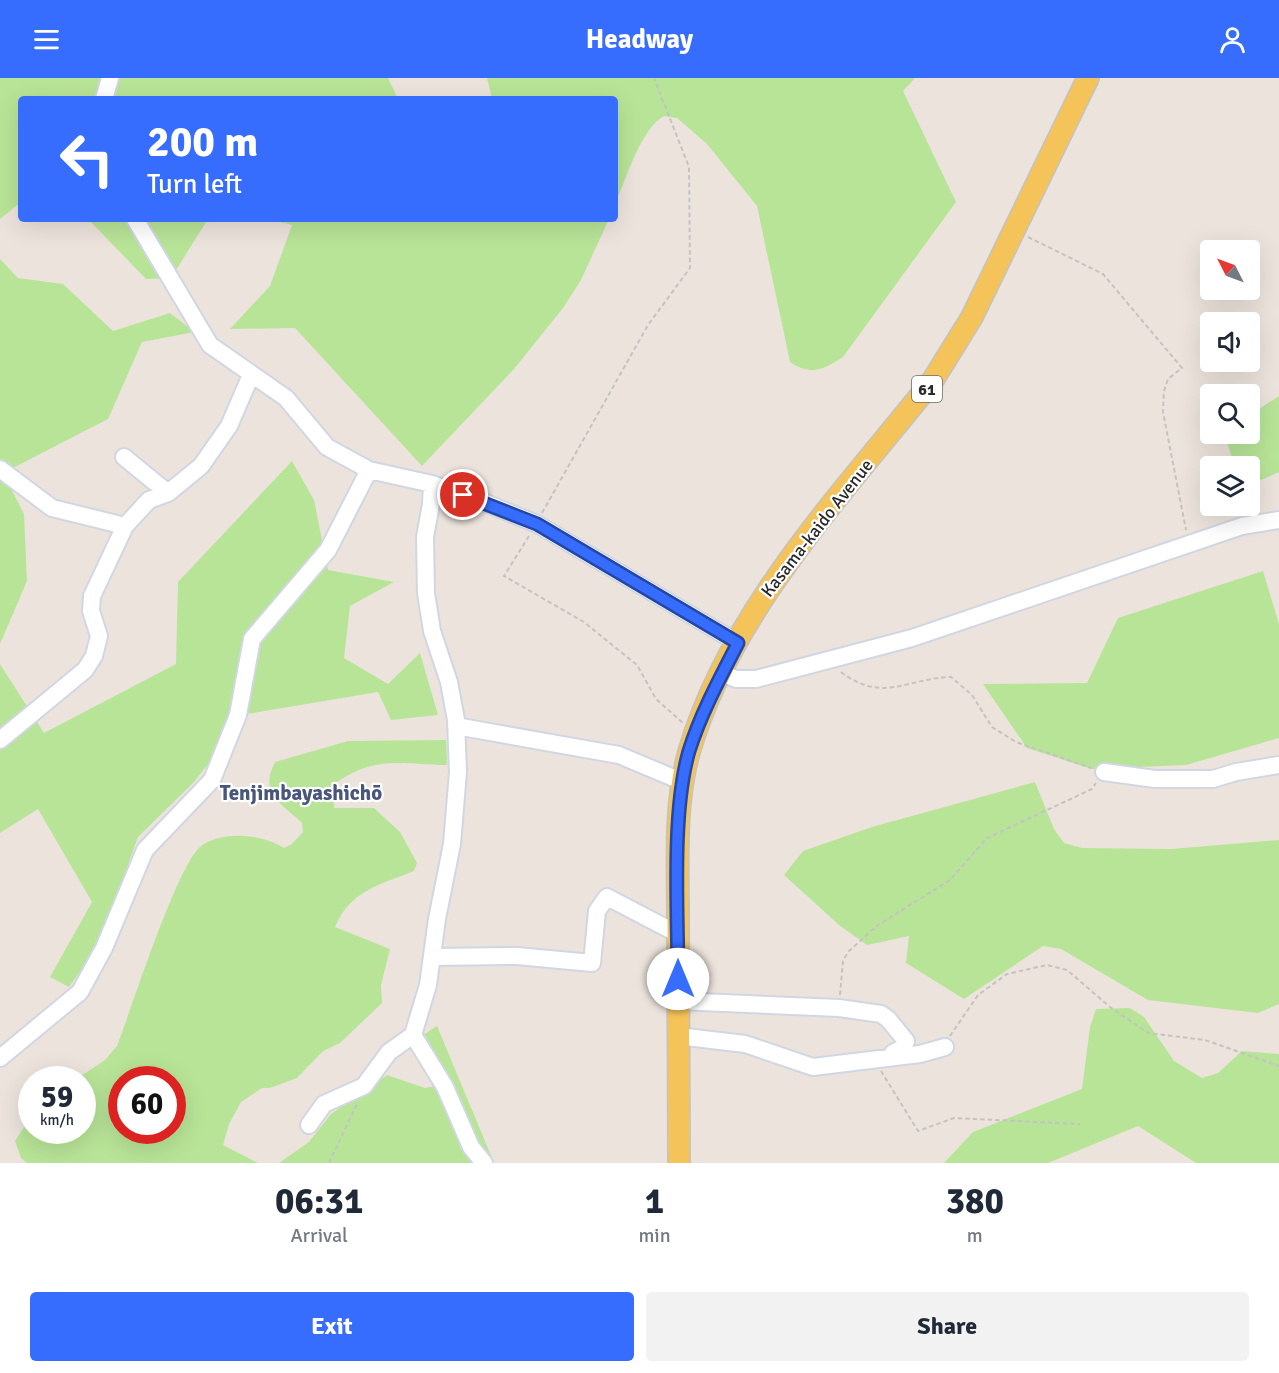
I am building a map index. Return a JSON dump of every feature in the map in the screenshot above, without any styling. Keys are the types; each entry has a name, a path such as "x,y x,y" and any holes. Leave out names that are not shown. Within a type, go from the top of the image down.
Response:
{"main road":[{"name":"Kasama-kaido Avenue","path":"679,1163 678,867 683,782 695,734 722,673 782,568 933,380 972,317 1088,78"}],"street":[{"path":"105,96 110,78"},
{"path":"137,222 210,345 286,398 327,447 369,470 432,484 537,524 738,643"},
{"path":"0,740 85,670 94,656 99,636 91,611 92,596 125,526 148,500 168,493 201,466 229,426 251,375"},
{"path":"124,457 168,493"},
{"path":"0,469 52,508 125,526"},
{"path":"0,1058 80,992 104,948 145,850 212,780 238,715 252,639 328,550 369,470"},
{"path":"309,1125 324,1104 364,1086 389,1052 413,1035 428,985 452,844 458,772 456,726 449,682 432,631 426,593 425,537 432,484"},
{"path":"722,673 736,679 750,680 912,638 1242,525 1279,520"},
{"path":"456,726 619,755 683,782"},
{"path":"1104,772 1155,779 1213,779 1236,772 1279,765"},
{"path":"432,957 517,956 592,963 597,911 607,897 678,934"},
{"path":"678,1001 839,1008 881,1014 906,1041 903,1048 882,1059"},
{"path":"413,1035 445,1087 471,1147 484,1163"},
{"path":"678,1036 746,1044 813,1067 882,1059 945,1047"}],"path":[{"path":"654,78 689,167 690,268 648,325 537,524 504,576 584,622 606,640 636,665 656,699 695,734"},
{"path":"1014,231 1103,274 1182,368 1168,379 1164,391 1163,412 1188,545"},
{"path":"827,661 847,676 881,689 900,688 933,678 951,677 972,694 992,727 1016,742 1104,772 1092,789 987,838 977,846 950,880 878,925 848,952 843,961 839,1008"},
{"path":"945,1047 961,1016 978,995 1007,974 1047,965 1067,970 1110,1007 1148,1033 1205,1040 1279,1066"},
{"path":"882,1059 918,1131 954,1118 1080,1124"},
{"path":"329,1163 364,1086"}],"green space":[{"path":"0,78 388,78 397,96 18,96 18,204 0,219"},
{"path":"487,78 915,78 903,91 956,202 843,357 817,370 804,369 790,362 757,206 707,144 677,118 664,116 648,131 641,143 618,196 618,96 491,96"},
{"path":"91,222 206,222 171,278 146,279"},
{"path":"280,222 608,222 581,280 563,308 514,369 422,466 295,328 230,329 270,286 292,225"},
{"path":"0,259 18,278 63,284 113,331 170,313 195,332 142,342 108,419 3,473 24,514 27,581 0,644"},
{"path":"1279,396 1279,472 1260,481 1260,456 1232,456 1227,444 1260,444 1260,408"},
{"path":"292,461 314,500 328,570 394,582 350,606 344,658 388,684 420,653 438,715 391,720 378,692 247,714 194,782 138,837 99,945 69,987 50,977 92,902 38,809 0,833 0,664 44,733 176,664 178,582"},
{"path":"1263,571 1279,624 1279,738 1186,765 1092,769 1027,748 983,684 1087,683 1118,618"},
{"path":"446,740 447,765 388,763 375,765 349,775 334,784 334,808 374,808 400,832 417,863 414,871 367,890 358,897 349,905 335,927 390,949 381,985 382,1003 340,1043 323,1051 297,1078 270,1088 262,1088 241,1102 229,1124 223,1145 258,1163 27,1163 21,1158 15,1141 18,1136 18,1144 96,1144 96,1066 105,1060 117,1046 168,908 191,859 201,846 220,838 242,836 275,843 284,848 292,844 303,832 302,823 274,797 271,790 269,782 275,762 348,741"},
{"path":"1035,782 1054,829 1064,843 1082,848 1171,849 1279,840 1279,1004 1258,1013 1148,1000 1061,949 1043,946 964,999 906,963 909,936 867,945 839,925 784,875 803,851 872,827"},
{"path":"1130,1008 1144,1017 1174,1061 1202,1078 1218,1073 1242,1051 1279,1054 1279,1163 1196,1163 1138,1126 1048,1163 944,1163 973,1132 1082,1089 1090,1027 1096,1009"},
{"path":"437,1026 492,1158 489,1163 279,1163 309,1142 331,1114 387,1075 425,1088 435,1086 420,1037"}],"district":[{"name":"Tenjimbayashichō","path":"301,793"}],"route":[{"path":"463,495 537,524 738,643 695,734 683,778 678,867 678,979"}]}
